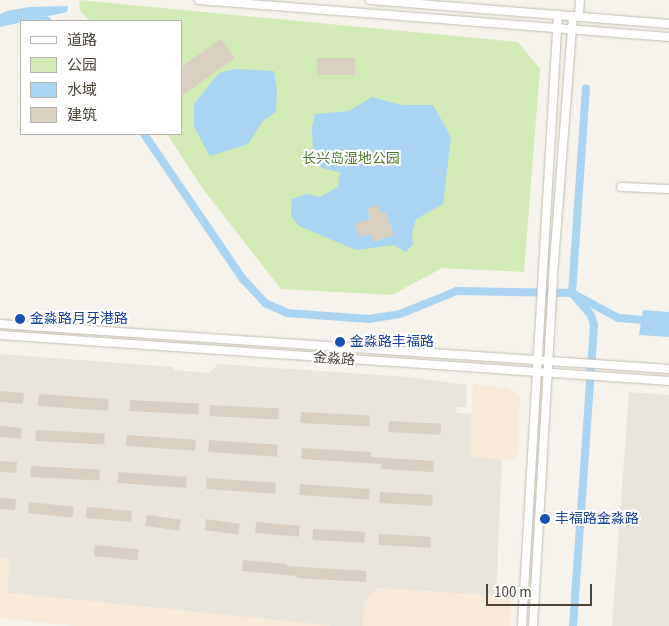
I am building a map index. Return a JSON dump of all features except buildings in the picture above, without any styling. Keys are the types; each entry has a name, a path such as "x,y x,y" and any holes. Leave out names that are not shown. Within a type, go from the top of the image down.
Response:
{"street":[{"path":"199,0 669,37"},
{"path":"370,0 669,24"},
{"path":"533,626 553,275 571,29 580,0"},
{"path":"522,626 558,15"},
{"path":"621,187 669,189"},
{"name":"金淼路","path":"0,324 669,369"},
{"name":"金淼路","path":"0,335 669,381"}],"shaded area":[{"path":"0,354 173,367 174,370 209,373 218,364 409,377 467,385 466,407 457,407 456,413 472,414 470,457 502,459 496,596 378,588 365,602 363,626 332,626 7,593 10,559 0,557"},
{"path":"473,384 508,388 520,397 517,460 470,457"},
{"path":"629,392 669,395 669,626 612,626"},
{"path":"0,557 10,559 7,593 332,626 75,626 0,618"},
{"path":"378,588 511,597 509,626 363,626 365,602"}],"green space":[{"name":"长兴岛湿地公园","path":"79,0 518,42 540,69 524,272 442,268 392,295 281,289 203,189 168,135 182,135 182,20 89,20 80,11"}],"water":[{"path":"68,6 67,12 31,20 20,20 20,23 0,27 0,14 29,7"},
{"path":"235,69 274,71 277,90 276,112 263,121 248,144 210,156 194,127 194,104 219,73"},
{"path":"372,97 401,105 433,105 451,137 443,204 416,219 412,233 413,244 406,252 394,245 356,250 299,226 291,216 292,199 306,194 320,197 338,187 340,172 321,168 313,149 312,128 315,114 349,111"},
{"path":"643,310 669,312 669,337 639,335"}],"waterway":[{"path":"26,16 43,20"},
{"path":"573,626 594,325 591,315 572,293 586,88"},
{"path":"145,135 243,279 265,303 287,313 369,319 400,314 457,291 572,293 618,318 669,322"}],"place":[{"name":"金淼路月牙港路","path":"20,319"},
{"name":"金淼路丰福路","path":"340,342"},
{"name":"丰福路金淼路","path":"545,519"}]}
